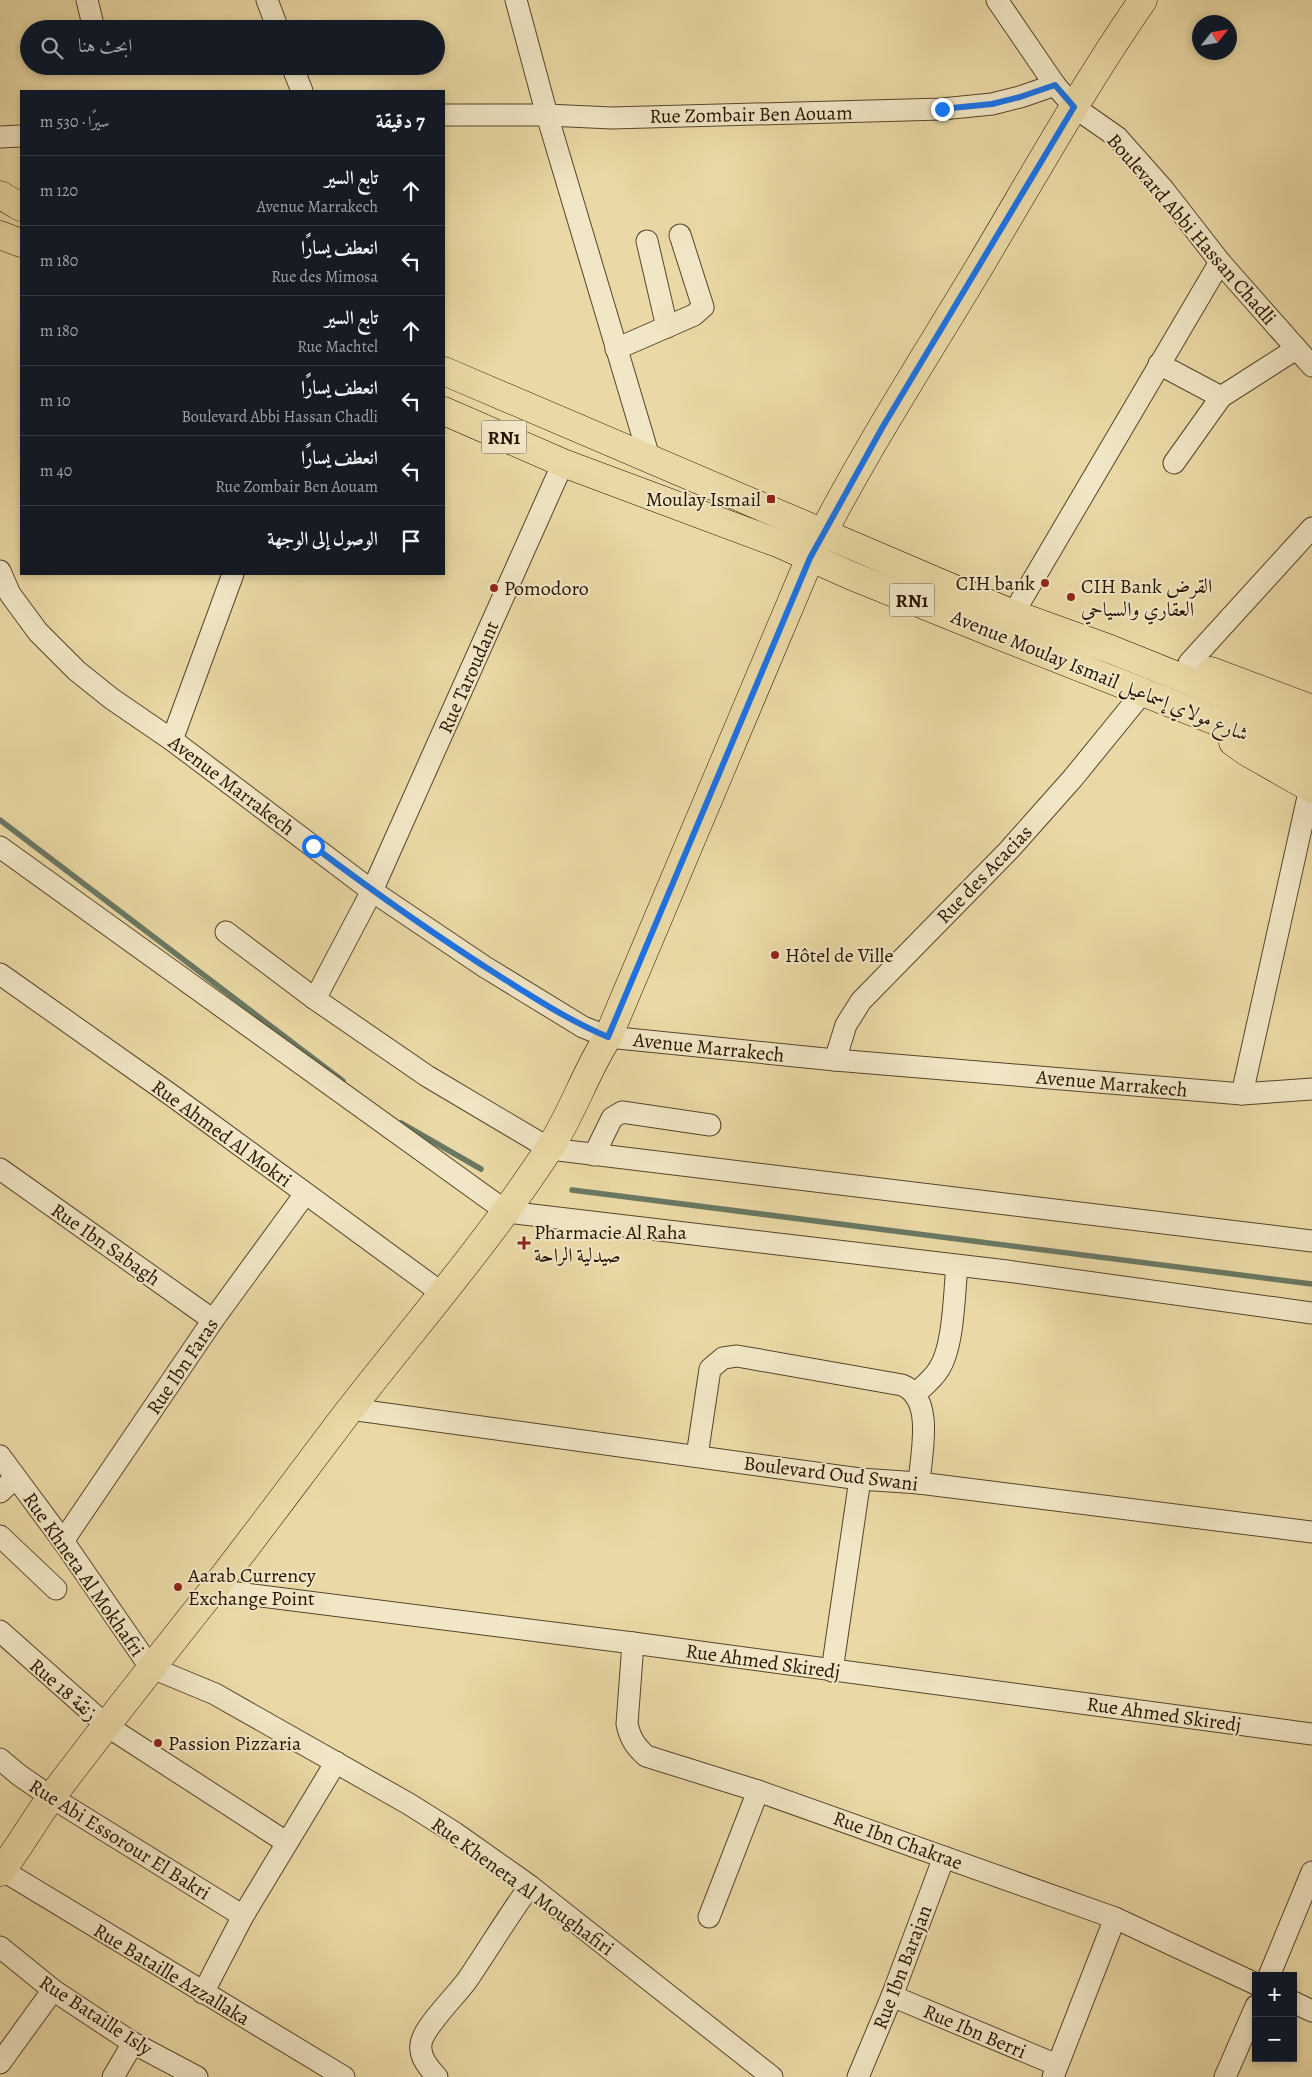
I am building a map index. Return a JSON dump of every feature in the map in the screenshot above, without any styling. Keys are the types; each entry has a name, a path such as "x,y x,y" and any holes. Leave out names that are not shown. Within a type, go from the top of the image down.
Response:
{"main road":[{"path":"2,1866 51,1797 107,1726 150,1667 213,1590 350,1410 507,1212 550,1149 592,1062 608,1037 810,558 822,534 882,428 1074,107 1114,42 1143,0"},
{"path":"0,235 20,243"},
{"name":"Avenue Moulay Ismail شارع مولاي إسماعيل","path":"445,371 1013,614 1110,649 1312,730"},
{"name":"Avenue Moulay Ismail شارع مولاي إسماعيل","path":"445,411 563,463 780,544 810,558 1312,760"},
{"name":"RN1","path":"1110,649 1164,654 1312,709"},
{"name":"RN1","path":"1189,710 1247,752 1311,789"}],"street":[{"path":"86,0 92,20"},
{"path":"267,0 275,20"},
{"path":"516,0 547,115 649,457"},
{"name":"Boulevard Abbi Hassan Chadli","path":"997,0 1055,85 1074,107 1117,137 1164,190 1220,262 1312,366"},
{"path":"296,75 302,90"},
{"name":"Rue Zombair Ben Aouam","path":"445,115 547,115 612,118 942,109 992,104 1055,85"},
{"path":"0,137 20,136"},
{"path":"616,349 694,315 703,307 680,234"},
{"path":"647,241 667,327"},
{"path":"1013,614 1220,262"},
{"path":"1174,463 1221,397 1296,349"},
{"path":"1160,364 1221,397"},
{"name":"Rue Taroudant","path":"315,999 372,890 563,463"},
{"path":"1189,663 1312,528"},
{"name":"Avenue Marrakech","path":"0,571 10,594 38,632 77,671 112,699 172,740 372,890 527,993 583,1027 608,1037 835,1060 1242,1094 1312,1089"},
{"path":"172,740 233,575"},
{"name":"Rue des Acacias","path":"835,1060 846,1025 861,1001 1009,850 1074,778 1143,692"},
{"path":"1242,1094 1311,789"},
{"path":"0,847 507,1212 957,1266 1312,1313"},
{"path":"226,932 315,999 426,1076 550,1149 1312,1241"},
{"name":"Rue Ahmed Al Mokri","path":"0,974 174,1097 443,1294"},
{"path":"594,1154 612,1118 622,1112 710,1125"},
{"name":"Rue Ibn Sabagh","path":"0,1169 213,1320"},
{"name":"Rue Ibn Faras","path":"63,1540 213,1320 305,1194"},
{"path":"915,1394 934,1375 944,1359 948,1346 957,1266"},
{"path":"698,1456 707,1376 710,1368 715,1363 729,1356 902,1386 910,1389 921,1405 923,1416 919,1483"},
{"name":"Boulevard Oud Swani","path":"350,1410 698,1456 860,1480 919,1483 1312,1532"},
{"name":"Rue Khneta Al Mokhafri","path":"0,1456 63,1540 150,1667"},
{"path":"0,1492 16,1478"},
{"path":"832,1670 860,1480"},
{"path":"0,1536 56,1589"},
{"name":"Rue Ahmed Skiredj","path":"213,1590 633,1643 1312,1734"},
{"name":"Rue 18 زنقة","path":"0,1631 107,1726 286,1842"},
{"name":"Rue Ibn Chakrae","path":"633,1643 627,1724 630,1736 636,1747 646,1756 758,1791 1115,1918 1252,1982"},
{"name":"Rue Kheneta Al Moughafiri","path":"150,1667 215,1694 336,1762 455,1833 530,1886 772,2077"},
{"name":"Rue Abi Essorour El Bakri","path":"0,1759 19,1776 51,1797 243,1916"},
{"path":"203,1993 243,1916 336,1762"},
{"path":"709,1917 758,1791"},
{"name":"Rue Ibn Barajan","path":"858,2077 892,1996 944,1856"},
{"name":"Rue Bataille Azzallaka","path":"2,1866 203,1993 344,2077"},
{"path":"1270,1972 1312,1872"},
{"path":"437,2077 420,2052 421,2042 427,2030 467,1980 530,1886"},
{"path":"1055,2071 1115,1918"},
{"name":"Rue Bataille Isly","path":"0,1947 53,1990 133,2043 197,2077"},
{"path":"0,2063 53,1990"},
{"name":"Rue Ibn Berri","path":"892,1996 1055,2071"},
{"path":"1297,2004 1312,2011"},
{"path":"1225,2077 1252,2015"},
{"path":"112,2077 133,2043"},
{"path":"0,2071 8,2077"}],"waterway":[{"path":"0,820 343,1081"},
{"path":"401,1123 481,1169"},
{"path":"572,1190 1312,1284"}],"place":[{"name":"Moulay Ismail","path":"771,499"},
{"name":"CIH bank","path":"1045,583"},
{"name":"Pomodoro","path":"494,588"},
{"name":"CIH Bank القرض العقاري والسياحي","path":"1071,597"},
{"name":"Hôtel de Ville","path":"775,955"},
{"name":"Pharmacie Al Raha صيدلية الراحة","path":"524,1243"},
{"name":"Aarab Currency Exchange Point","path":"178,1587"},
{"name":"Passion Pizzaria","path":"158,1743"}],"route":[{"path":"313,846 372,890 485,967 583,1027 608,1037 679,865 822,534 882,428 1074,107 1055,85 992,104 942,109"}]}
